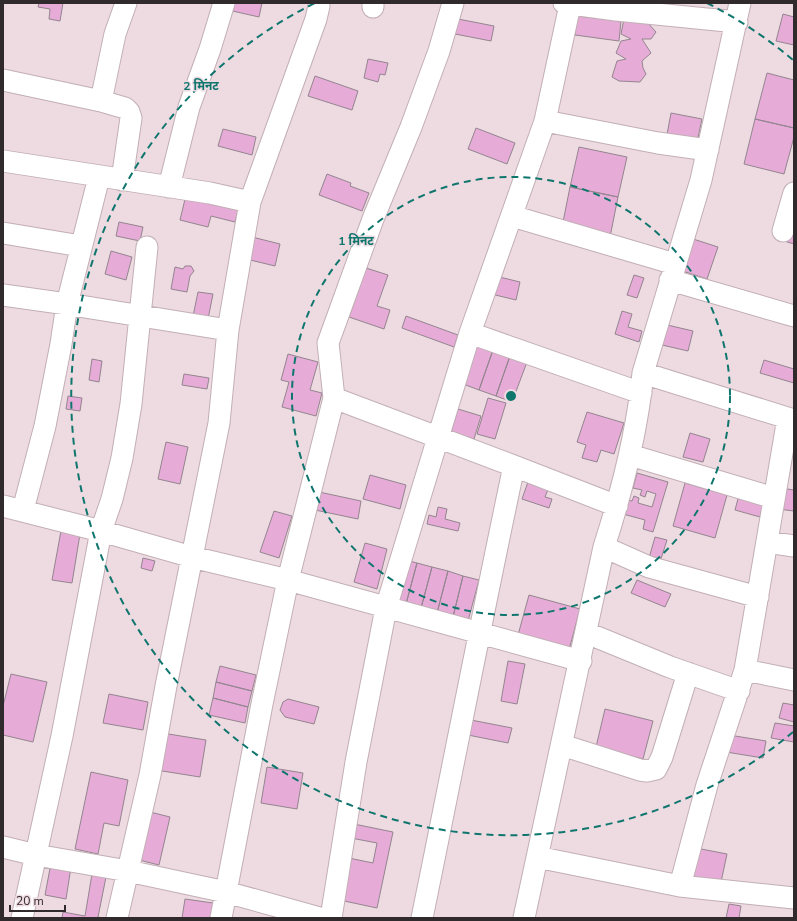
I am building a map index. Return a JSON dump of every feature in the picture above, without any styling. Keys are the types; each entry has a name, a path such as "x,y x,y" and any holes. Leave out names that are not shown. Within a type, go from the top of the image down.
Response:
{"street":[{"path":"101,100 115,34 126,3"},
{"path":"169,187 189,107 210,49 224,3"},
{"path":"221,918 262,704 288,580 334,398 328,343 373,219 411,128 439,50 453,3"},
{"path":"331,918 356,762 386,608 470,333 545,121 567,4 739,12 701,180 673,272 642,383 630,455 618,506 604,547 581,661 524,918"},
{"path":"117,918 150,775 166,686 219,423 228,330 250,202 322,6"},
{"path":"3,80 101,100 125,108 129,112 131,118 122,180"},
{"path":"545,121 658,143 708,150"},
{"path":"3,161 169,187 250,202"},
{"path":"99,177 67,304 45,426 8,510 101,531 192,557 288,580 581,661"},
{"path":"783,231 794,194"},
{"path":"512,216 794,316"},
{"path":"3,233 81,246"},
{"path":"22,918 62,736 101,531 112,499 122,458 132,404 147,246"},
{"path":"3,295 228,330"},
{"path":"470,333 642,383 791,419 774,498 745,670 708,785 680,886"},
{"path":"334,398 618,506"},
{"path":"630,455 774,498"},
{"path":"422,918 514,466"},
{"path":"767,542 794,546"},
{"path":"604,547 649,567 758,597"},
{"path":"587,633 688,673 739,691"},
{"path":"745,670 794,680"},
{"path":"562,746 640,770 647,771 656,769 662,757 688,673"},
{"path":"3,847 36,855 128,871 226,892 320,918"},
{"path":"537,857 680,886 794,898"}],"building":[{"path":"39,3 63,3 60,21 49,19 50,9 38,7"},
{"path":"230,3 262,3 259,17 228,10"},
{"path":"783,14 794,17 794,45 776,41"},
{"path":"577,16 621,21 619,41 575,35"},
{"path":"458,19 494,26 491,41 455,34"},
{"path":"624,19 646,21 656,32 651,39 642,39 651,53 642,61 646,74 640,82 619,81 612,77 617,61 626,59 616,53 621,41 631,39 621,34"},
{"path":"368,59 388,63 385,75 380,74 378,82 364,78"},
{"path":"767,73 794,80 794,128 755,119"},
{"path":"315,76 358,91 352,110 308,96"},
{"path":"671,113 702,119 696,147 666,140"},
{"path":"755,119 794,128 794,137 784,174 744,164"},
{"path":"476,128 515,143 507,164 468,149"},
{"path":"223,129 256,137 252,155 218,146"},
{"path":"579,147 627,157 618,197 570,187"},
{"path":"327,174 351,183 350,186 369,193 362,211 319,195"},
{"path":"570,187 618,197 610,237 562,227"},
{"path":"186,195 239,207 235,222 211,216 208,227 180,220"},
{"path":"794,201 794,244 784,241"},
{"path":"119,222 143,227 140,241 116,236"},
{"path":"248,236 280,244 275,266 242,258"},
{"path":"690,238 718,247 707,279 679,270"},
{"path":"111,251 132,257 126,280 105,274"},
{"path":"185,266 191,266 194,271 190,276 187,292 171,289 175,267 183,269"},
{"path":"366,268 388,275 377,306 390,310 384,329 349,317"},
{"path":"491,275 520,282 516,300 487,293"},
{"path":"634,275 644,278 637,298 627,295"},
{"path":"198,292 213,294 207,324 192,321"},
{"path":"622,311 632,314 628,327 642,331 639,342 615,334"},
{"path":"406,316 458,335 454,347 402,328"},
{"path":"663,324 693,331 688,351 662,345 665,337"},
{"path":"477,344 493,350 479,390 463,384"},
{"path":"493,350 510,356 496,396 479,390"},
{"path":"288,354 318,362 310,390 322,393 316,416 282,407 289,382 281,380"},
{"path":"510,356 527,362 512,402 496,396"},
{"path":"92,359 102,361 99,382 89,380"},
{"path":"764,360 794,369 794,383 760,373"},
{"path":"184,374 209,378 207,389 182,385"},
{"path":"68,396 82,398 80,411 66,409"},
{"path":"488,398 506,403 495,439 477,434"},
{"path":"458,409 481,416 474,439 451,432"},
{"path":"587,412 624,423 614,454 601,450 597,462 582,458 586,445 577,442"},
{"path":"690,433 710,439 703,462 683,457"},
{"path":"166,442 188,447 180,484 158,479"},
{"path":"637,473 668,482 653,532 643,529 645,520 623,514 627,500 632,501 634,496 639,498 638,503 652,507 656,494 647,491 645,497 640,495 642,490 633,488"},
{"path":"370,475 406,485 400,509 363,499"},
{"path":"529,479 549,487 545,497 552,499 549,508 522,499"},
{"path":"685,483 727,495 715,538 673,526"},
{"path":"781,488 794,490 794,511 778,509"},
{"path":"319,492 361,501 358,519 315,510"},
{"path":"739,495 764,502 760,517 735,510"},
{"path":"438,507 447,509 445,519 460,523 458,531 427,524 429,515 436,517"},
{"path":"274,511 292,516 279,558 260,552"},
{"path":"61,531 80,534 72,583 52,580"},
{"path":"655,537 667,540 660,562 649,558"},
{"path":"365,543 387,549 377,589 354,582"},
{"path":"143,558 155,561 152,571 141,568"},
{"path":"401,559 417,563 406,604 390,600"},
{"path":"417,563 432,567 421,608 406,604"},
{"path":"432,567 448,571 437,613 421,608"},
{"path":"448,571 463,576 453,617 437,613"},
{"path":"463,576 479,580 468,621 453,617"},
{"path":"637,580 671,594 665,607 631,593"},
{"path":"529,595 580,609 569,650 518,635"},
{"path":"508,661 525,664 517,704 501,701"},
{"path":"220,666 256,675 252,691 216,682"},
{"path":"11,674 47,682 33,742 3,735 3,706"},
{"path":"216,682 252,691 248,707 213,698"},
{"path":"109,694 148,702 143,730 103,723"},
{"path":"213,698 248,707 245,723 209,715"},
{"path":"288,699 319,707 314,724 285,717 280,710 283,702"},
{"path":"783,703 794,705 794,722 779,718"},
{"path":"605,709 653,721 643,759 596,747"},
{"path":"471,720 512,728 508,743 468,735"},
{"path":"775,723 794,726 794,742 771,738"},
{"path":"162,733 206,740 200,777 156,770"},
{"path":"729,735 766,741 763,758 726,752"},
{"path":"267,767 303,773 297,809 261,803"},
{"path":"91,772 128,780 119,826 104,823 98,854 75,849"},
{"path":"146,811 170,817 159,865 135,859"},
{"path":"354,824 393,832 377,908 335,899 344,857 373,863 377,843 351,838"},
{"path":"696,848 727,854 721,882 690,876"},
{"path":"51,863 71,867 66,899 45,895"},
{"path":"92,874 106,877 98,917 103,918 62,918 63,912 85,916"},
{"path":"185,899 213,903 210,918 182,918"},
{"path":"729,904 741,906 739,918 726,918"}]}
